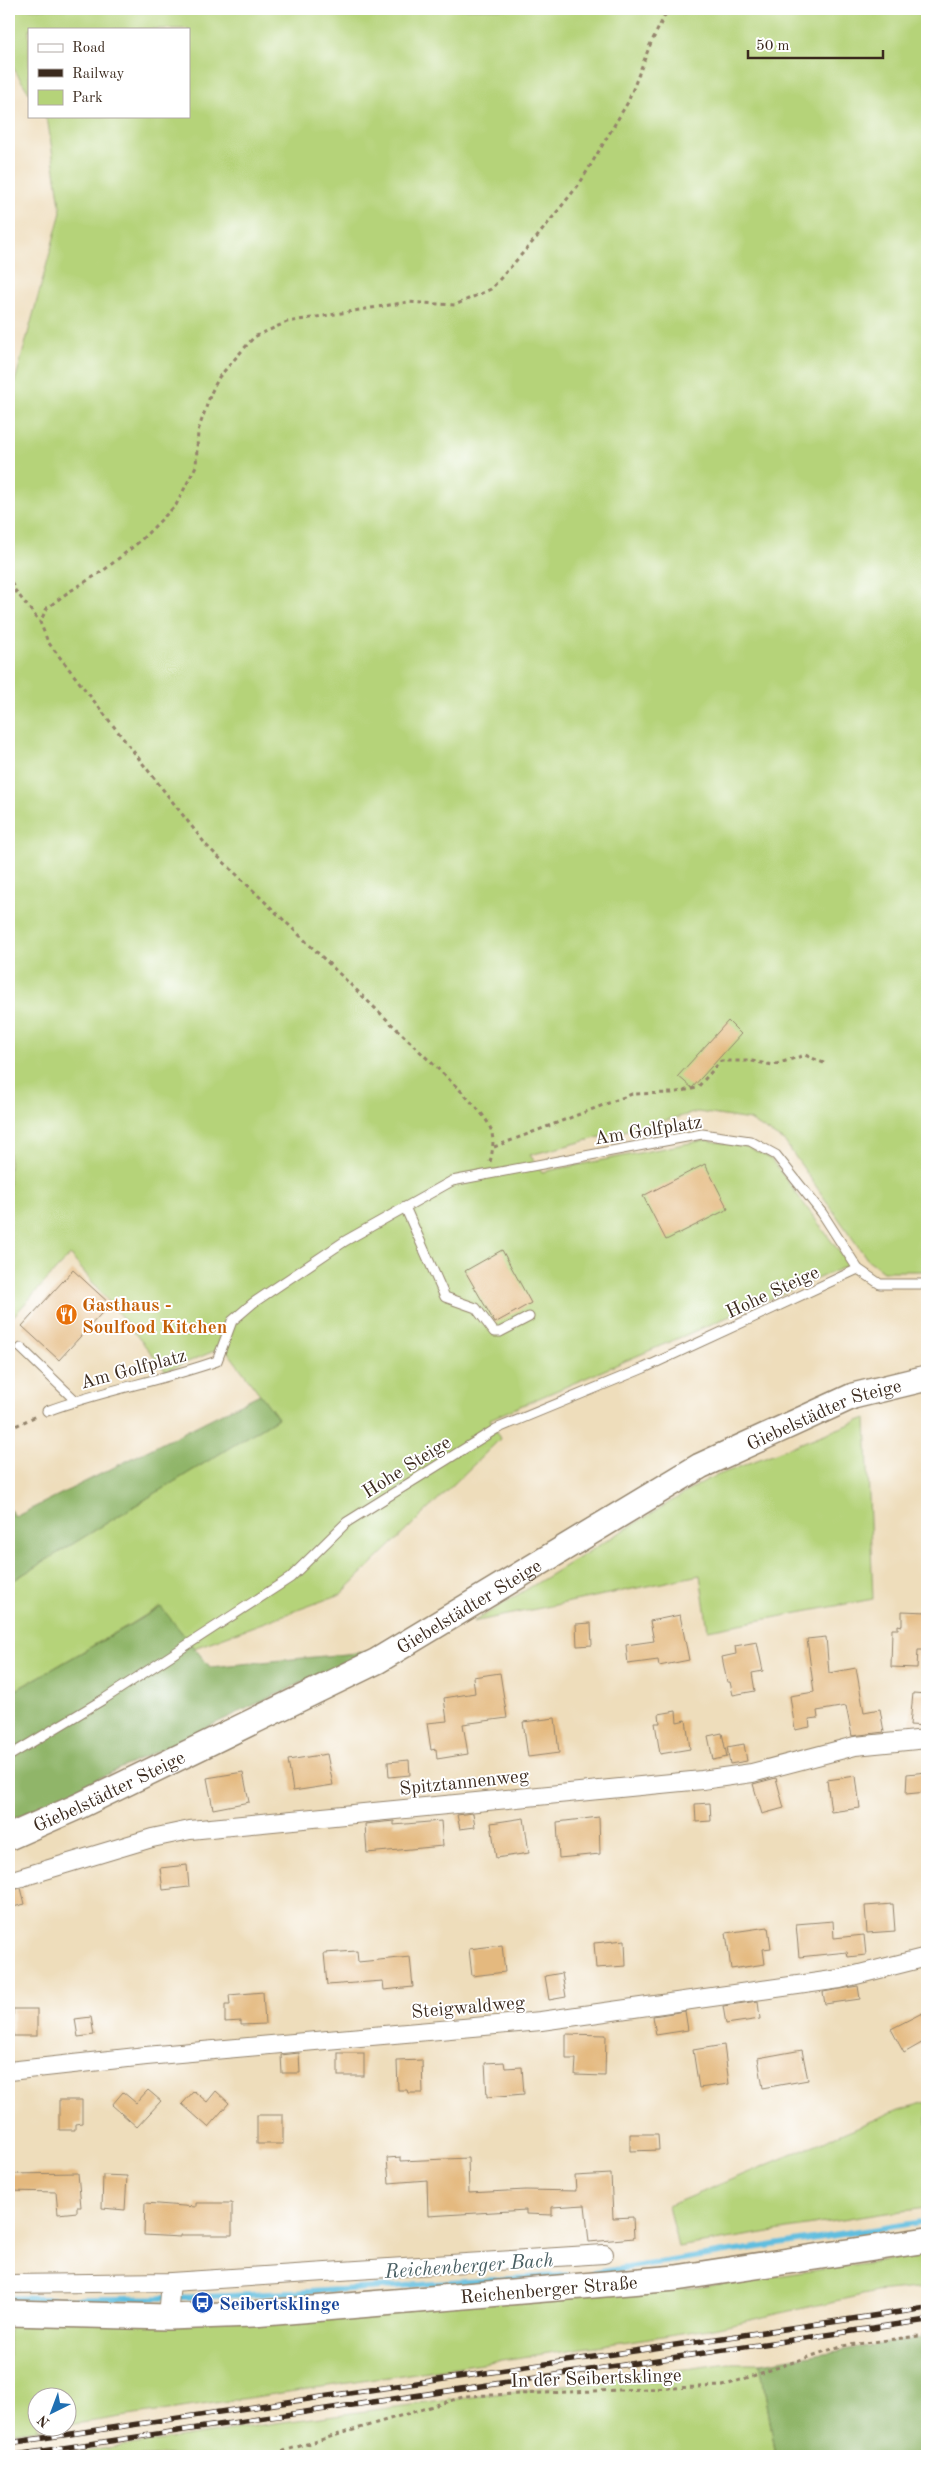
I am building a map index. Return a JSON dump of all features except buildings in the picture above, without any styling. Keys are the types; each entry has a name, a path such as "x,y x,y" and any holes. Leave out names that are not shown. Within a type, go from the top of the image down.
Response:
{"main road":[{"name":"Giebelstädter Steige","path":"9,1837 77,1807 377,1661 700,1466 853,1396 927,1378"},
{"name":"Reichenberger Straße","path":"9,2313 253,2314 676,2278 927,2240"}],"street":[{"name":"Spitztannenweg","path":"9,1881 152,1838 190,1830 702,1780 752,1773 855,1746 927,1739"},
{"name":"Steigwaldweg","path":"9,2071 146,2056 541,2021 840,1979 927,1957"},
{"name":"Reichenberger Straße","path":"9,2284 170,2285 604,2254"},
{"path":"169,2313 170,2285"}],"lane":[{"name":"Am Golfplatz","path":"48,1411 75,1400 175,1376 217,1361 232,1321 253,1303 345,1241 452,1181 702,1134 750,1141 776,1154 822,1214 858,1269 880,1284 927,1284"},
{"path":"405,1207 445,1297 476,1308 494,1332 500,1332 529,1317"},
{"name":"Hohe Steige","path":"9,1756 104,1699 290,1578 347,1522 496,1429 644,1368 858,1269"},
{"path":"21,1348 75,1400"}],"path":[{"path":"40,622 46,608 103,571 140,540 176,505 196,466 198,431 210,393 219,377 254,337 288,322 408,302 455,304 491,289 537,237 580,183 628,102 650,45 668,9"},
{"path":"9,575 14,589 40,622 48,642 207,846 464,1094 490,1123 494,1148 488,1173"},
{"path":"494,1148 632,1094 672,1093 697,1088 721,1060 752,1061 773,1065 805,1055 826,1064"},
{"path":"9,1429 48,1411"},
{"name":"In der Seibertsklinge","path":"266,2456 466,2396 723,2386 841,2346 927,2335"}],"green space":[{"path":"9,9 927,9 927,1271 883,1271 867,1259 785,1142 750,1120 698,1112 530,1155 542,1172 705,1140 748,1147 771,1159 849,1265 490,1419 500,1439 341,1594 194,1648 160,1607 9,1694 9,1583 278,1418 224,1347 166,1371 70,1255 9,1321 9,394 14,385 61,212 48,123 45,118 190,118 190,28 28,28 28,91 9,61"},
{"path":"260,1394 278,1418 9,1583 9,1508 15,1517"},
{"path":"866,1418 873,1599 708,1630 700,1575 473,1622 708,1479"},
{"path":"161,1607 210,1667 366,1652 9,1821 9,1694"},
{"path":"927,2102 927,2208 678,2247 668,2206 898,2110"},
{"path":"927,2254 927,2287 876,2292 709,2329 78,2424 78,2388 28,2388 28,2431 9,2433 9,2316 693,2288"},
{"path":"927,2337 927,2456 776,2456 760,2363"},
{"path":"730,2363 760,2363 776,2456 55,2456 283,2422"}],"waterway":[{"name":"Reichenberger Bach","path":"593,2273 927,2221"},
{"name":"Reichenberger Bach","path":"9,2298 78,2299 218,2296 567,2275"}],"railway":[{"path":"9,2443 927,2308"},
{"path":"9,2456 927,2320"}],"place":[{"name":"Gasthaus - Soulfood Kitchen","path":"66,1315"},
{"name":"Seibertsklinge","path":"203,2303"}]}
